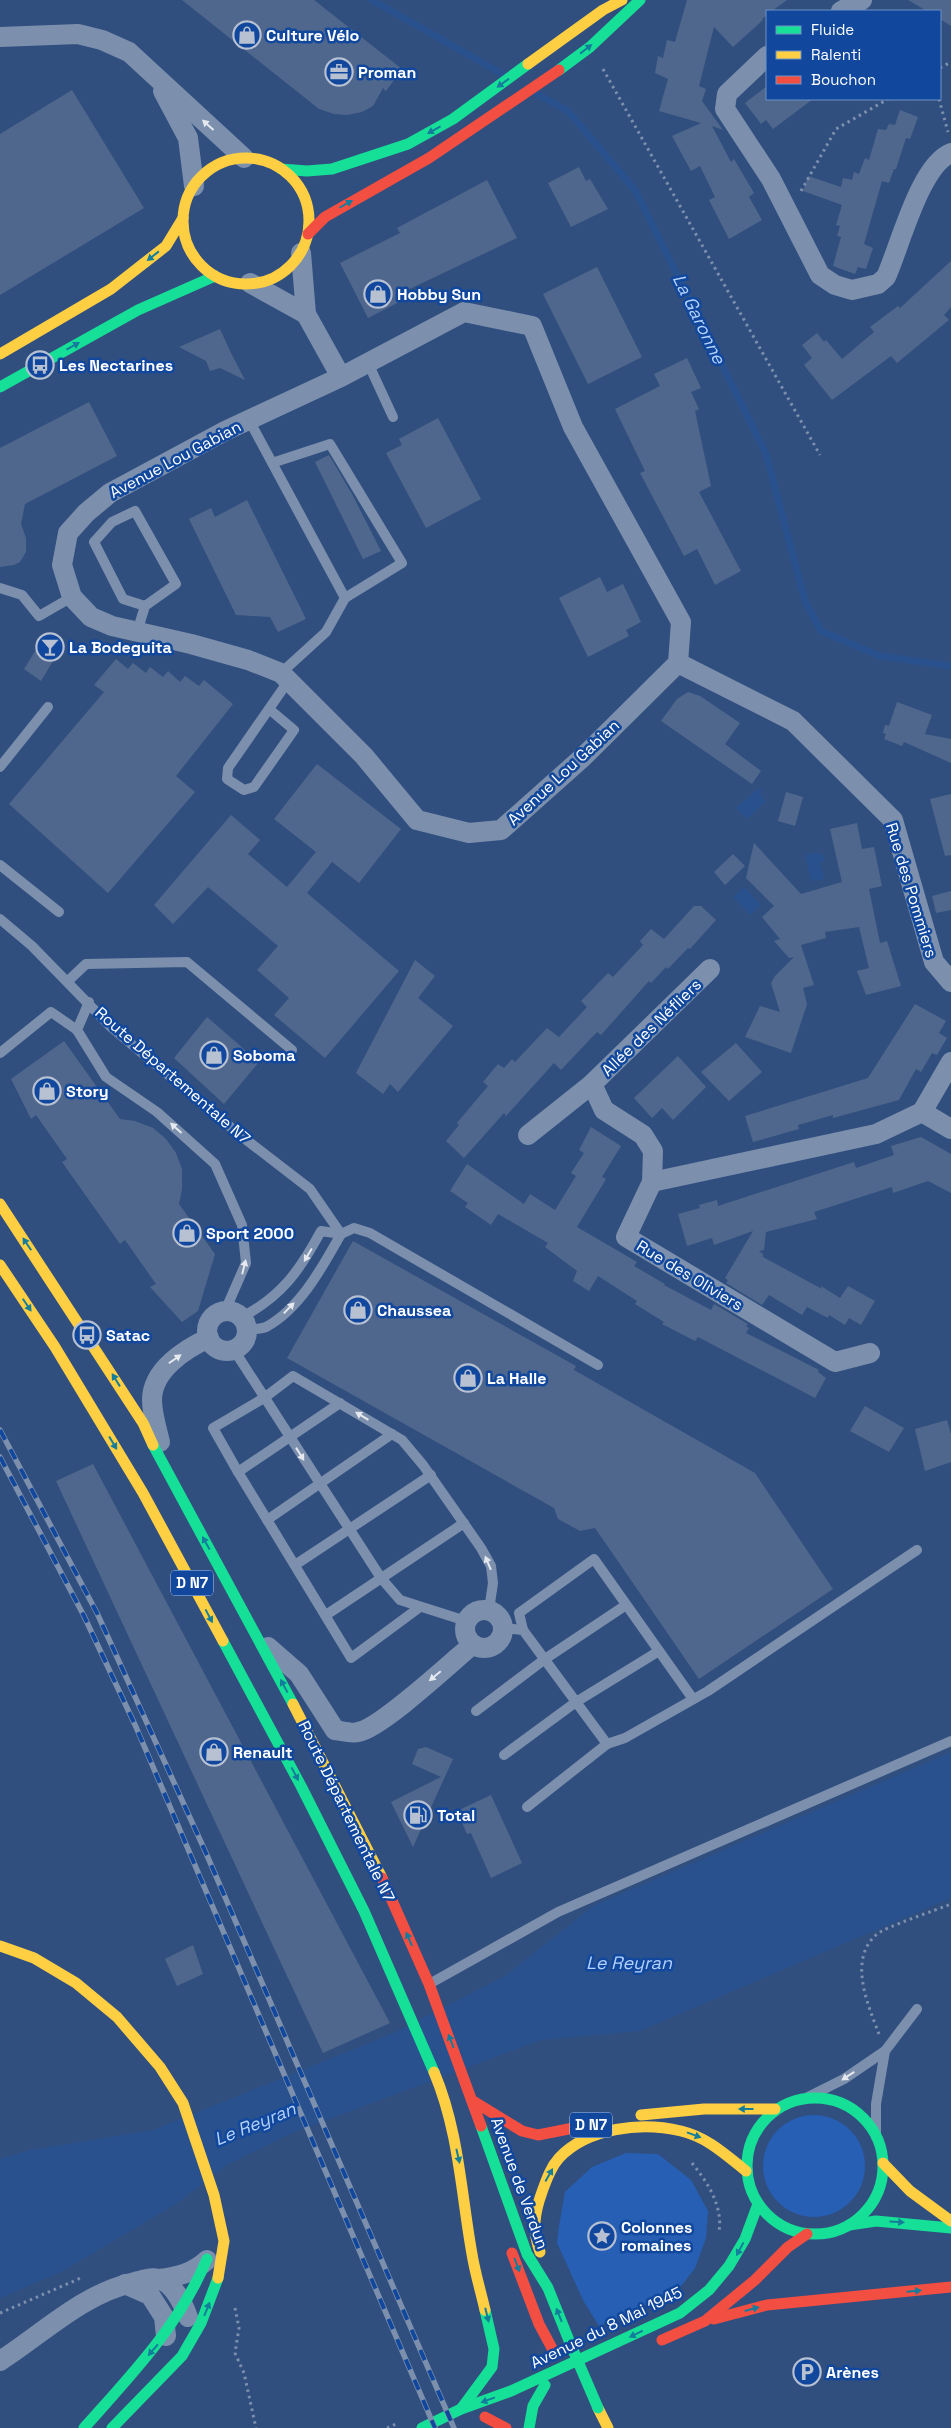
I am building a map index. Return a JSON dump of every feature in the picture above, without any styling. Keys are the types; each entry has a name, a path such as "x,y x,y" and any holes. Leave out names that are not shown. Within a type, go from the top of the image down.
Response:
{"main road":[{"path":"281,169 307,171 332,168 408,144 453,119 603,10 622,0"},
{"path":"308,234 325,217 429,158 492,117 590,47 640,0"},
{"path":"244,158 258,159 271,163 281,169 299,185 304,196 309,218 308,234 301,253 286,270 278,276 265,281 250,283 230,282 215,276 200,264 186,240 183,218 185,207 194,186 211,168 227,161 244,158"},
{"path":"0,354 111,289 166,246 183,218"},
{"path":"0,387 138,310 215,276"},
{"name":"Route Départementale N7","path":"0,1204 143,1423 165,1469 260,1641 384,1881 429,1984"},
{"name":"Route Départementale N7","path":"0,1226 78,1341 134,1430 165,1469"},
{"name":"D N7","path":"0,1265 55,1346 144,1493 301,1786 364,1911 442,2091"},
{"path":"0,1946 34,1958 76,1983 117,2017 160,2068 183,2103 214,2196 224,2241 218,2282 192,2342 182,2356 112,2428"},
{"name":"Avenue de Verdun","path":"429,1984 468,2083 496,2171 527,2254 548,2288 608,2428"},
{"path":"442,2091 468,2144"},
{"path":"442,2091 462,2175 472,2254 494,2349 492,2368 461,2409"},
{"path":"849,2225 864,2214 875,2199 881,2182 883,2163 876,2137 868,2122 856,2111 841,2102 825,2098 808,2097 791,2101 775,2109 762,2121 752,2136 747,2153 746,2171 750,2188 758,2204 779,2224 807,2234 828,2233 849,2225 876,2221 951,2228"},
{"name":"D N7","path":"474,2101 522,2131 538,2136 632,2116 663,2112 704,2109 775,2109"},
{"path":"548,2288 542,2257 533,2234 534,2211 544,2185 560,2157 582,2142 605,2133 635,2128 667,2128 683,2131 708,2140 746,2171"},
{"path":"883,2163 910,2191 951,2221"},
{"path":"84,2428 166,2336 196,2287 209,2251 214,2196"},
{"name":"Avenue du 8 Mai 1945","path":"422,2428 461,2409 511,2391 680,2313 702,2297 725,2274 749,2232 758,2204"},
{"path":"705,2321 755,2280 788,2247 807,2234"},
{"name":"Avenue de Verdun","path":"509,2243 539,2324 566,2379"},
{"path":"651,2344 705,2321 766,2305 951,2288"},
{"name":"Avenue du 8 Mai 1945","path":"511,2403 545,2386 597,2366"},
{"path":"529,2428 533,2406 545,2386"},
{"path":"472,2424 490,2414 506,2428"}],"street":[{"path":"843,10 862,0"},
{"path":"0,37 78,34 102,40 130,52 244,158"},
{"path":"766,57 727,94 725,110 771,178 820,275 835,286 852,290 878,284 886,277 923,183 946,155 950,144"},
{"path":"150,70 188,138 194,186"},
{"path":"301,253 306,314 341,377"},
{"path":"250,283 306,314"},
{"name":"Avenue Lou Gabian","path":"464,312 532,326 573,427 681,622 678,663 582,758 501,830 469,833 417,820 364,756 285,677 248,660 191,644 112,626 91,617 72,597 62,565 68,533 86,512 110,493 249,420 341,377 464,312"},
{"name":"Rue des Pommiers","path":"678,663 792,721 893,820 934,962 951,982"},
{"name":"Allée des Néfliers","path":"528,1135 592,1084 710,969"},
{"path":"652,1182 876,1134 922,1112 951,1062"},
{"name":"Allée des Néfliers","path":"592,1084 604,1110 643,1135 653,1151 652,1182"},
{"path":"922,1112 951,1129"},
{"name":"Rue des Oliviers","path":"652,1182 626,1237 835,1362 870,1353"},
{"path":"213,1318 238,1320 244,1342 234,1350 216,1348 208,1338 207,1330 213,1318"},
{"name":"Route Départementale N7","path":"165,1469 152,1402 152,1392 167,1365 208,1338"},
{"path":"489,1610 498,1615 513,1629 490,1648 480,1648 472,1645 465,1635 466,1622 477,1611 489,1610"},
{"name":"Route Départementale N7","path":"260,1641 299,1674 335,1730 358,1732 372,1727 397,1708 472,1645"},
{"path":"0,2361 53,2321 97,2294 146,2279 179,2277 200,2266 209,2251"},
{"path":"159,2279 173,2290 184,2308 190,2320 192,2342"},
{"path":"125,2284 150,2295 164,2317 166,2336"}],"lane":[{"path":"368,363 392,417"},
{"path":"249,420 345,598"},
{"path":"269,709 294,730 254,786 244,790 227,779 228,768 269,709 285,677 326,632 345,598 402,564 330,444 272,463"},
{"path":"137,632 145,606 176,584 135,511 112,522 94,542 123,599 145,606"},
{"path":"0,588 22,595 39,616 72,597"},
{"path":"0,766 48,707"},
{"path":"0,865 59,912"},
{"name":"Route Départementale N7","path":"0,919 32,946 68,981 111,1027 240,1135 310,1189 341,1234"},
{"path":"68,981 86,964 187,962 292,1050"},
{"path":"77,1030 89,1002"},
{"path":"0,1053 51,1012 77,1030 106,1077 157,1112 215,1164 242,1225 246,1264 238,1320"},
{"path":"238,1320 265,1328 283,1315 307,1290 341,1234 354,1228 370,1233 598,1365"},
{"path":"238,1320 254,1311 291,1280 308,1256 321,1230 341,1234"},
{"path":"234,1350 381,1578 400,1600 466,1622"},
{"path":"420,1607 351,1658 213,1428 264,1398 293,1376 402,1440 431,1475 464,1523 490,1566 493,1583 489,1610"},
{"path":"238,1472 340,1403"},
{"path":"267,1520 392,1434"},
{"path":"295,1565 431,1475"},
{"path":"326,1615 464,1523"},
{"path":"527,1807 607,1744 625,1738 694,1699 917,1550"},
{"path":"607,1744 545,1659 513,1629 519,1613 594,1559 694,1699"},
{"path":"476,1711 545,1659 626,1605"},
{"path":"504,1755 576,1702 659,1651"},
{"path":"429,1984 558,1912 951,1741"},
{"path":"808,2097 844,2079 885,2051 917,2010"},
{"path":"876,2137 876,2104 885,2051"}],"path":[{"path":"590,47 820,455"},
{"path":"789,213 836,129 886,100"},
{"path":"939,100 950,144"},
{"path":"885,2051 862,1982 863,1953 876,1934 951,1904"},
{"path":"691,2161 711,2189 721,2220 718,2238"},
{"path":"235,2302 239,2328 235,2353 244,2373 256,2428"}],"shaded area":[{"path":"814,2115 833,2119 850,2130 861,2147 865,2166 861,2185 850,2202 833,2213 814,2217 795,2213 778,2202 767,2185 763,2166 767,2147 778,2130 795,2119"},
{"path":"626,2153 658,2154 691,2180 708,2211 706,2238 695,2268 682,2285 656,2300 599,2326 584,2302 557,2243 559,2226 565,2192 592,2167"}],"water":[{"path":"759,788 762,791 760,794 766,801 747,819 736,808"},
{"path":"818,852 819,855 823,854 825,862 820,863 824,879 811,881 805,855"},
{"path":"744,887 761,905 750,915 733,897"},
{"name":"Le Reyran","path":"951,1752 951,1898 640,2031 541,2040 292,2133 227,2165 176,2204 61,2272 0,2298 0,2159 30,2150 153,2130 396,2032 505,1976 593,1906"}],"building":[{"path":"182,0 314,0 402,69 386,91 383,88 373,106 362,112 347,115 334,114 319,109"},
{"path":"687,0 787,0 773,10 766,10 766,16 763,20 733,47 714,27 699,86 706,89 702,101 723,130 712,126 731,162 734,159 754,193 749,197 762,220 729,239 709,200 715,197 700,166 691,171 672,136 701,123 659,111 668,79 655,73 658,56 663,58 667,40 675,42"},
{"path":"908,0 951,0 951,26 941,20 941,10 925,10"},
{"path":"766,87 766,100 812,100 773,129 766,120 761,124 745,103"},
{"path":"72,90 144,208 0,295 0,134"},
{"path":"900,110 918,117 910,139 906,138 896,169 894,169 889,183 882,181 864,244 873,248 866,269 858,267 855,274 833,266 841,237 837,236 840,226 836,225 842,205 803,191 808,176 841,187 843,178 852,180 854,172 859,174 865,158 869,160 878,129 886,130 889,124 895,125"},
{"path":"579,167 586,181 590,179 608,209 571,227 548,183"},
{"path":"487,180 517,238 397,295 401,301 368,318 340,263 400,233 397,228"},
{"path":"951,261 951,307 944,315 949,320 897,363 891,356 832,400 804,365 812,358 802,345 817,333 824,342 826,340 842,359 874,332 870,327 898,306 900,308"},
{"path":"597,267 642,357 588,384 543,294"},
{"path":"220,329 245,380 220,368 210,371 206,361 179,347"},
{"path":"687,358 701,388 691,392 699,409 695,411 711,486 699,492 741,571 715,585 697,549 684,556 640,473 645,471 615,409 660,386 654,374"},
{"path":"89,402 117,456 25,504 21,524 26,538 26,552 20,562 0,567 0,448"},
{"path":"438,418 481,499 426,528 386,453 402,445 399,439"},
{"path":"329,455 352,494 381,551 363,559 315,462"},
{"path":"247,500 306,619 278,632 270,617 236,615 189,519 211,508 215,517"},
{"path":"600,577 607,592 623,584 641,622 626,630 629,636 588,657 559,598"},
{"path":"42,640 59,651 41,681 24,669"},
{"path":"116,659 128,669 133,663 146,673 150,667 163,677 168,671 180,682 185,676 199,686 204,680 233,704 176,776 195,792 108,893 9,804 104,692 94,685"},
{"path":"688,692 700,696 740,723 725,744 761,771 752,784 661,721 677,699"},
{"path":"897,702 932,715 925,734 951,739 951,763 904,742 902,746 884,739 886,734 883,733 885,725 889,726"},
{"path":"317,764 401,829 359,883 332,862 307,893 399,971 325,1058 274,1015 289,998 257,970 278,946 208,887 173,924 154,905 231,815 260,840 248,854 287,887 316,852 274,819"},
{"path":"786,792 803,797 795,826 778,821"},
{"path":"951,794 951,855 945,856 930,799"},
{"path":"857,823 862,849 874,847 882,886 869,889 880,943 887,941 901,986 866,995 857,971 869,968 859,927 825,932 826,938 801,945 814,985 803,988 807,1004 791,1053 745,1037 760,1006 780,1012 771,983 775,976 794,957 789,958 774,941 780,939 762,917 774,906 746,878 754,843 801,894 842,882 830,829"},
{"path":"733,854 745,866 725,885 714,872"},
{"path":"951,891 951,910 936,913 932,896"},
{"path":"694,906 701,906 716,920 690,949 688,948 668,969 666,967 651,983 649,981 601,1035 597,1032 561,1070 554,1063 506,1116 504,1113 464,1158 446,1141 459,1125 457,1123 488,1086 483,1082 498,1064 504,1068 512,1059 515,1062 547,1028 559,1037 587,1007 581,1001 608,973 613,977 643,945 640,941 651,929 664,939"},
{"path":"415,960 435,976 418,998 453,1026 398,1092 390,1084 383,1094 356,1073"},
{"path":"915,1004 946,1021 939,1033 947,1038 937,1055 932,1053 921,1072 916,1069 899,1100 833,1118 833,1115 798,1125 799,1129 753,1142 745,1116 868,1078"},
{"path":"207,1017 259,1062 224,1104 174,1058"},
{"path":"64,1041 120,1119 135,1121 153,1128 166,1139 176,1153 182,1169 182,1189 179,1204 215,1254 198,1311 182,1322 150,1287 156,1284 125,1240 120,1244 62,1162 67,1159 36,1115 31,1119 11,1079"},
{"path":"736,1043 762,1072 729,1101 701,1072"},
{"path":"678,1056 706,1087 673,1120 662,1108 652,1118 634,1098"},
{"path":"591,1127 621,1146 602,1177 606,1179 577,1227 637,1262 634,1266 664,1285 711,1310 714,1304 748,1324 746,1326 749,1328 746,1333 819,1370 818,1372 826,1378 815,1398 698,1337 695,1341 662,1324 664,1322 635,1304 637,1301 598,1276 589,1291 573,1281 577,1271 545,1247 548,1243 498,1214 491,1225 465,1207 468,1203 450,1191 467,1164 524,1204 530,1194 555,1210 576,1176 571,1173 584,1153 579,1150"},
{"path":"921,1137 951,1154 951,1193 928,1181 893,1193 892,1187 814,1212 817,1219 766,1232 764,1250 759,1251 763,1254 763,1257 822,1289 821,1286 840,1298 848,1286 875,1301 861,1325 849,1318 845,1325 829,1315 828,1318 807,1307 802,1315 769,1295 762,1305 726,1283 728,1280 725,1278 753,1231 714,1245 712,1238 687,1246 678,1214 700,1208 699,1205 717,1200 718,1206 854,1162 856,1168 894,1155 891,1146"},
{"path":"353,1241 576,1366 574,1370 755,1473 833,1589 699,1679 595,1528 580,1531 558,1519 554,1508 287,1358"},
{"path":"865,1406 904,1428 889,1452 850,1431"},
{"path":"947,1420 951,1434 951,1462 925,1471 915,1429"},
{"name":"Renault","path":"93,1464 390,2023 323,2053 56,1481"},
{"path":"426,1747 453,1759 413,1847 391,1802 441,1777 412,1764 418,1749"},
{"path":"491,1795 522,1863 491,1878 471,1833 467,1834 457,1811"},
{"path":"193,1945 203,1974 177,1986 165,1959"}],"waterway":[{"name":"La Garonne","path":"372,0 504,75"},
{"name":"La Garonne","path":"535,93 568,111 635,190 766,454 805,601 821,631 880,656 951,666"}],"railway":[{"path":"0,1430 97,1613 206,1853 454,2428"},
{"path":"0,1457 84,1616 136,1727 435,2428"}],"traffic: fast":[{"path":"559,70 590,47 640,0"},
{"path":"281,169 307,171 332,169 408,144 453,119 528,64"},
{"path":"0,387 138,310 215,276"},
{"path":"153,1445 293,1704"},
{"path":"223,1641 301,1786 364,1911 434,2072"},
{"path":"815,2098 841,2103 853,2109 863,2118 872,2128 878,2140 883,2166 878,2192 872,2204 863,2214 853,2223 841,2229 815,2234 789,2229 777,2223 767,2214 758,2204 752,2192 747,2166 752,2140 758,2128 767,2118 777,2109 789,2103 815,2098"},
{"path":"481,2126 527,2254 548,2288 570,2343"},
{"path":"422,2428 461,2409 511,2391 680,2313 709,2290 729,2266 745,2239 758,2204"},
{"path":"849,2225 876,2221 951,2228"},
{"path":"84,2428 153,2349 183,2306 207,2259"},
{"path":"112,2428 182,2356 201,2323 218,2278"},
{"path":"461,2409 492,2367 494,2349 485,2310"},
{"path":"570,2343 598,2408"},
{"path":"529,2428 533,2406 545,2385"}],"traffic: slow":[{"path":"528,64 603,10 622,0"},
{"path":"246,158 270,163 290,177 304,197 309,221 304,245 290,265 270,279 246,284 222,279 202,265 188,245 183,221 188,197 202,177 222,163 246,158"},
{"path":"0,354 111,289 166,246 183,218"},
{"path":"0,1204 143,1423 153,1445"},
{"path":"0,1265 55,1347 143,1493 223,1641"},
{"path":"293,1704 382,1878"},
{"path":"0,1946 34,1958 76,1983 117,2017 160,2067 183,2103 214,2195 224,2241 218,2278"},
{"path":"434,2072 449,2117 454,2139 473,2261 485,2310"},
{"path":"641,2115 704,2109 775,2109"},
{"path":"540,2252 535,2229 537,2208 553,2166 571,2148 585,2139 600,2133 633,2127 666,2128 681,2131 708,2142 746,2171"},
{"path":"883,2163 910,2191 951,2221"},
{"path":"598,2408 608,2428"}],"traffic: jam":[{"path":"308,234 325,217 429,158 559,70"},
{"path":"382,1878 429,1984 481,2126"},
{"path":"473,2101 522,2131 538,2135 599,2123"},
{"path":"662,2340 705,2321 755,2280 788,2247 807,2234"},
{"path":"512,2253 539,2324 554,2352"},
{"path":"714,2319 767,2305 951,2287"},
{"path":"485,2417 506,2428"}],"place":[{"name":"Culture Vélo","path":"247,35"},
{"name":"Proman","path":"339,72"},
{"name":"Hobby Sun","path":"378,294"},
{"name":"Les Nectarines","path":"40,365"},
{"name":"La Bodeguita","path":"50,647"},
{"name":"Soboma","path":"214,1055"},
{"name":"Story","path":"47,1091"},
{"name":"Sport 2000","path":"187,1233"},
{"name":"Chaussea","path":"358,1310"},
{"name":"Satac","path":"87,1335"},
{"name":"La Halle","path":"468,1378"},
{"name":"Renault","path":"214,1752"},
{"name":"Total","path":"418,1815"},
{"name":"Colonnes romaines","path":"602,2236"},
{"name":"Arènes","path":"807,2372"}]}
